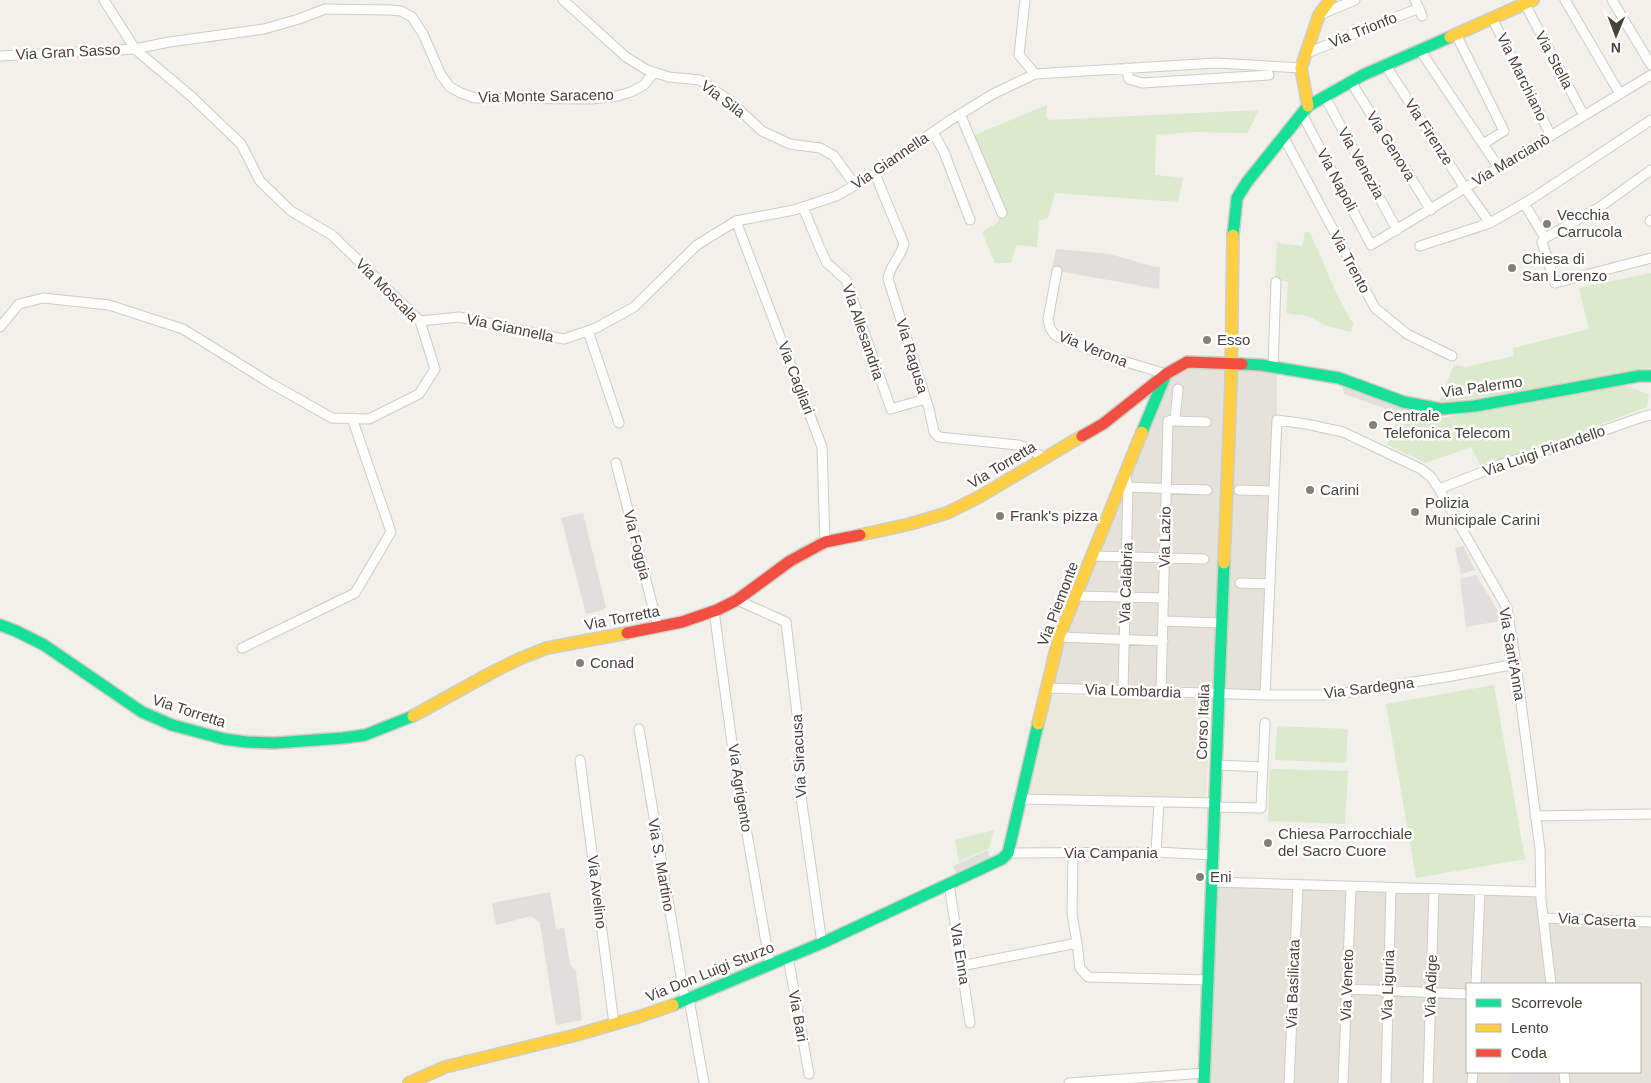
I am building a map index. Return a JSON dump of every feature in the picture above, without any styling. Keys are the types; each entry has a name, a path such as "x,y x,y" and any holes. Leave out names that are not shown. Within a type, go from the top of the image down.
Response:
{"street":[{"name":"Via Moscala","path":"0,327 19,304 43,298 109,305 183,329 270,383 332,418 368,419 419,394 435,368 420,321 332,235 291,211 260,181 241,144 192,97 135,49 104,0"},
{"name":"Via Sila","path":"563,0 626,57 647,70 669,77 700,80 730,101 762,131 790,144 820,148 834,156 855,185"},
{"path":"1025,0 1019,55 1035,74"},
{"path":"1330,0 1319,15 1301,68 1305,110 1363,75 1523,3"},
{"path":"1319,15 1355,0"},
{"path":"1565,0 1620,94"},
{"path":"1612,0 1651,65"},
{"name":"Via Stella","path":"1523,3 1584,116"},
{"name":"Via Gran Sasso","path":"0,56 135,49 264,29 299,19 324,4"},
{"name":"Via Monte Saraceno","path":"324,4 401,11 412,17 423,34 441,75 450,87 475,98 582,99 616,96 631,92 644,85 654,72"},
{"name":"Via Trionfo","path":"1306,52 1419,8"},
{"name":"Via Marchiano","path":"1492,18 1551,136"},
{"path":"1456,34 1504,131 1483,144"},
{"path":"1420,50 1499,168"},
{"name":"Via Giannella","path":"420,321 459,317 564,339 588,331 634,307 697,245 736,220 803,207 836,196 875,174 960,114 993,94 1035,74 1216,63 1301,68"},
{"name":"Via Firenze","path":"1386,66 1490,223"},
{"path":"1126,68 1129,79 1142,83 1269,75"},
{"name":"Via Marcianò","path":"1372,245 1651,75"},
{"name":"Via Genova","path":"1350,82 1431,210"},
{"name":"Via Venezia","path":"1325,97 1397,230"},
{"name":"Corso Italia","path":"1204,1078 1231,363 1233,229 1237,198 1246,182 1305,110"},
{"name":"Via Napoli","path":"1305,110 1372,245"},
{"path":"960,114 1002,213"},
{"path":"1420,246 1490,223 1651,120"},
{"path":"933,132 944,152 970,220"},
{"name":"Via Trento","path":"1283,136 1375,308 1407,334 1452,356"},
{"path":"1544,240 1600,207 1651,170"},
{"name":"Via Ragusa","path":"875,174 904,244 902,252 889,270 888,279 929,409 934,432 938,437 1018,445 1030,449 1044,458"},
{"path":"1524,203 1544,240 1556,283 1651,258"},
{"name":"VIa Allesandria","path":"803,207 827,263 846,280 891,409 925,398"},
{"name":"Via Cagliari","path":"736,220 822,447 825,542"},
{"name":"Via Verona","path":"1057,270 1048,319 1054,334 1100,354 1166,374"},
{"path":"1273,367 1276,282"},
{"path":"588,331 619,423"},
{"name":"Via Torretta","path":"0,625 44,645 142,712 172,724 224,739 248,742 343,738 365,735 407,719 519,659 541,651 682,622 714,611 737,600 790,561 825,542 910,524 947,513 979,497 1103,424 1166,374 1187,362 1231,363"},
{"name":"Via Palermo","path":"1231,363 1273,367 1340,378 1404,402 1442,410 1475,406 1639,376 1651,376"},
{"name":"Via Piemonte","path":"1008,853 1059,637 1127,482 1166,374"},
{"name":"Via Lazio","path":"1161,691 1168,421 1176,419 1178,389"},
{"name":"Via Luigi Pirandello","path":"1439,489 1505,463 1651,415"},
{"path":"242,648 355,593 391,532 352,418"},
{"name":"Via Sant'Anna","path":"1274,492 1277,420 1343,432 1421,469 1439,489 1507,608 1540,849 1540,892 1551,983"},
{"path":"1172,421 1206,422"},
{"name":"Via Foggia","path":"616,463 658,627"},
{"path":"1127,482 1165,489 1207,490"},
{"name":"Via Calabria","path":"1124,690 1127,482"},
{"path":"1239,490 1274,492 1265,695"},
{"path":"1093,556 1204,559"},
{"path":"1240,583 1270,584"},
{"path":"1076,596 1164,598"},
{"name":"Via Siracusa","path":"737,600 786,622 800,739 801,797 822,943"},
{"name":"Via Agrigento","path":"714,611 735,765 770,965"},
{"path":"1163,621 1222,623"},
{"path":"1059,637 1163,641"},
{"name":"Via Sardegna","path":"1219,693 1331,695 1516,664"},
{"name":"Via Lombardia","path":"1046,688 1219,693"},
{"path":"1020,799 1158,802 1261,808 1265,723"},
{"name":"Via S. Martino","path":"639,729 687,1000 704,1083"},
{"name":"Via Avelino","path":"580,760 614,1024"},
{"path":"1217,765 1262,766"},
{"path":"1156,852 1158,802"},
{"path":"1536,816 1651,814"},
{"name":"Via Campania","path":"1008,853 1156,852 1213,855"},
{"name":"Via Don Luigi Sturzo","path":"409,1083 445,1067 576,1035 687,1000 822,943 992,864 1002,859 1008,853"},
{"path":"1073,853 1072,914 1080,968 1088,977 1208,980"},
{"path":"1212,882 1540,892"},
{"name":"VIa Enna","path":"949,884 970,1023"},
{"name":"Via Basilicata","path":"1289,1083 1298,885"},
{"name":"Via Veneto","path":"1343,1083 1351,887"},
{"name":"Via Liguria","path":"1386,1083 1391,888"},
{"name":"Via Adige","path":"1428,1083 1434,889"},
{"path":"1476,983 1480,890"},
{"name":"Via Caserta","path":"1543,918 1651,922"},
{"path":"962,966 1077,943"},
{"name":"Via Bari","path":"788,957 809,1074"},
{"path":"1347,989 1466,994"},
{"path":"1069,1083 1204,1078"}],"shaded area":[{"path":"1056,249 1110,254 1160,267 1159,289 1052,270"},
{"path":"1187,362 1277,368 1277,420 1265,695 1047,688 1059,637 1166,374"},
{"path":"1342,384 1416,410 1413,418 1344,394"},
{"path":"583,513 606,607 603,610 586,614 561,518"},
{"path":"1463,546 1475,570 1461,574 1455,548"},
{"path":"1476,575 1497,609 1501,621 1466,627 1460,579"},
{"path":"1050,695 1210,699 1206,800 1028,795"},
{"path":"987,850 991,859 957,874 953,866"},
{"path":"1212,882 1541,892 1543,918 1651,922 1651,1083 1204,1083"},
{"path":"550,892 556,929 564,928 570,964 576,971 582,1020 556,1025 540,923 531,916 496,925 492,903"},
{"path":"1508,1073 1564,1073 1565,1083 1508,1083"}],"green space":[{"path":"1047,105 1046,117 1050,120 1259,110 1247,133 1192,132 1156,135 1155,175 1183,178 1178,202 1055,193 1048,218 1039,221 1037,247 1016,245 1011,263 995,263 982,232 997,223 1002,213 970,137"},
{"path":"1305,232 1310,233 1335,290 1351,321 1354,322 1351,332 1327,326 1308,316 1286,313 1288,282 1275,279 1277,243 1302,246"},
{"path":"1651,273 1651,368 1551,387 1439,403 1454,365 1465,367 1514,356 1513,348 1589,329 1579,288"},
{"path":"1626,383 1627,387 1649,394 1647,407 1482,468 1471,447 1426,463 1387,445 1399,416 1426,423 1442,418"},
{"path":"1494,685 1525,859 1416,878 1386,704"},
{"path":"1277,726 1348,729 1346,763 1275,760"},
{"path":"1270,769 1348,771 1345,824 1268,821"},
{"path":"994,830 989,848 959,862 955,840"}],"traffic: fast":[{"path":"1233,235 1237,198 1247,182 1308,106 1363,75 1450,37"},
{"path":"1242,364 1261,365 1339,378 1404,402 1441,409 1475,406 1639,376 1651,376"},
{"path":"1142,432 1166,374"},
{"path":"1204,1083 1224,563"},
{"path":"0,625 44,645 142,712 172,725 224,739 275,743 343,738 365,735 413,716"},
{"path":"673,1005 822,943 1002,859 1008,853 1038,724"}],"traffic: slow":[{"path":"1308,106 1301,68 1319,15 1330,0"},
{"path":"1450,37 1533,0"},
{"path":"1224,563 1231,384 1233,235"},
{"path":"1038,724 1059,637 1142,432"},
{"path":"860,535 910,524 947,513 979,497 1082,436"},
{"path":"413,716 489,674 547,648 627,633"},
{"path":"409,1083 445,1067 576,1035 673,1005"}],"traffic: jam":[{"path":"1082,436 1103,424 1166,374 1187,362 1242,364"},
{"path":"627,633 682,622 717,610 737,600 790,561 825,542 860,535"}],"place":[{"name":"Vecchia Carrucola","path":"1547,224"},
{"name":"Chiesa di San Lorenzo","path":"1512,268"},
{"name":"Esso","path":"1207,340"},
{"name":"Centrale Telefonica Telecom","path":"1373,425"},
{"name":"Carini","path":"1310,490"},
{"name":"Polizia Municipale Carini","path":"1415,512"},
{"name":"Frank's pizza","path":"1000,516"},
{"name":"Conad","path":"580,663"},
{"name":"Chiesa Parrocchiale del Sacro Cuore","path":"1268,843"},
{"name":"Eni","path":"1200,877"}]}
